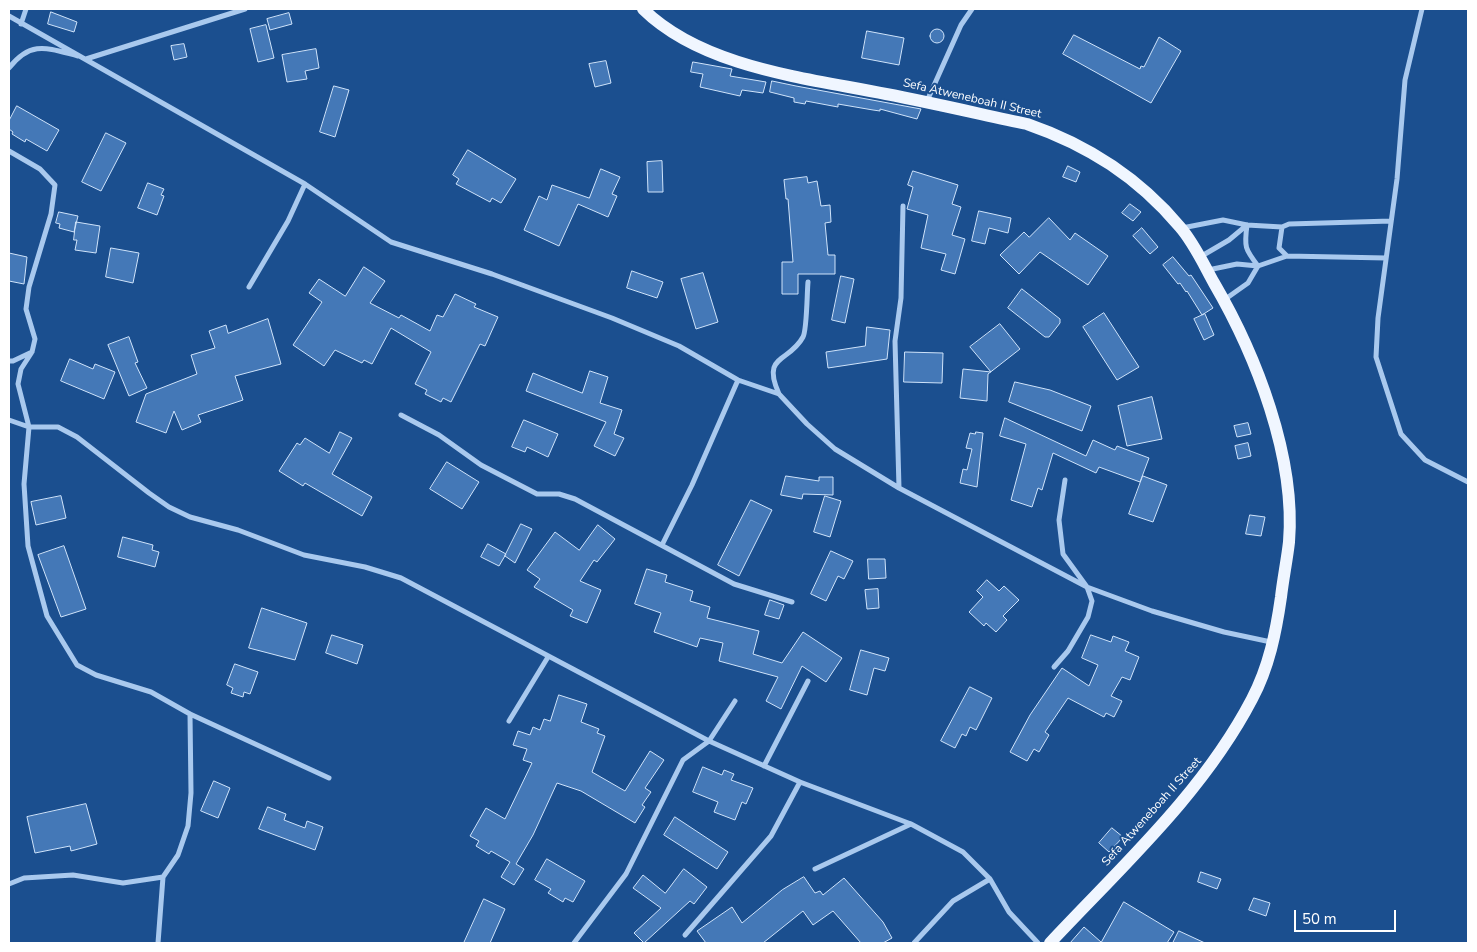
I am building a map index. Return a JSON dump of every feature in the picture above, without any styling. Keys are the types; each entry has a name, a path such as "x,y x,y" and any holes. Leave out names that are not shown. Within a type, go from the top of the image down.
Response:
{"main road":[{"name":"Sefa Atweneboah II Street","path":"643,9 655,21 678,36 752,66 1027,124 1071,141 1118,170 1181,228 1207,270 1249,348 1271,414 1287,478 1289,540 1274,642 1254,697 1215,762 1167,818 1050,943"}],"street":[{"path":"21,24 26,9"},
{"path":"9,68 20,55 33,48 48,48 87,59 245,9"},
{"path":"927,102 961,25 972,9"},
{"path":"1422,9 1405,80 1398,179 1386,258 1376,357 1401,434 1424,460 1468,482"},
{"path":"9,16 305,184 391,242 492,274 612,318 679,346 738,380 779,394"},
{"path":"9,150 40,169 55,185 51,214 30,287 26,309 35,340 32,352 20,369 18,384 29,427 24,484 28,546 46,616 77,666 96,675 151,692 190,714 328,778"},
{"path":"249,287 288,221 305,184"},
{"path":"899,488 895,341 901,298 903,206"},
{"path":"1181,228 1224,220 1247,225 1282,227 1289,224 1391,221"},
{"path":"1199,258 1229,240 1247,225"},
{"path":"1247,225 1245,245 1247,252 1258,266"},
{"path":"1282,227 1279,248 1287,256"},
{"path":"1207,270 1237,264 1258,266 1287,256 1386,258"},
{"path":"1224,300 1248,283 1258,266"},
{"path":"808,282 804,336 776,364 772,371 772,380 779,394 807,424 835,449 899,488 1087,587 1152,611 1224,632 1274,642"},
{"path":"9,361 32,352"},
{"path":"662,545 692,485 738,380"},
{"path":"401,415 439,435 480,465 537,494 559,494 575,499 734,584 792,602"},
{"path":"9,420 29,427 58,427 77,437 149,493 169,507 190,517 238,530 304,555 365,567 401,578 709,741 800,782 911,824 962,852 990,879 1009,912 1038,943"},
{"path":"1054,667 1068,651 1088,617 1092,601 1087,587 1063,554 1059,520 1066,480"},
{"path":"509,721 548,656"},
{"path":"764,766 808,681"},
{"path":"574,943 626,874 683,760 709,741 735,701"},
{"path":"158,943 163,877 178,855 188,826 191,793 190,714"},
{"path":"685,935 771,836 800,782"},
{"path":"815,869 911,824"},
{"path":"9,884 24,878 73,875 123,883 163,877"},
{"path":"914,943 953,901 990,879"}],"building":[{"path":"51,12 77,22 74,32 48,24"},
{"path":"289,13 292,24 270,30 267,19"},
{"path":"266,25 274,58 258,62 250,29"},
{"path":"934,29 940,29 944,36 940,43 934,43 930,39 930,33"},
{"path":"867,31 904,38 899,65 862,58"},
{"path":"1074,35 1140,69 1141,66 1144,67 1159,37 1181,51 1151,103 1063,54"},
{"path":"184,44 187,57 174,60 171,46"},
{"path":"316,49 319,68 305,71 307,79 287,82 282,55"},
{"path":"606,61 611,83 595,87 589,64"},
{"path":"693,62 732,69 730,76 766,82 763,93 742,90 740,96 700,87 703,74 691,72"},
{"path":"772,81 921,109 917,119 880,109 880,111 838,104 838,107 806,101 805,104 794,102 794,98 770,92"},
{"path":"334,86 349,90 335,137 320,132"},
{"path":"17,106 59,130 47,151 26,139 25,142 12,134 13,132 9,129 9,121"},
{"path":"106,133 126,143 101,191 82,182"},
{"path":"468,150 516,179 501,203 492,198 490,202 456,184 459,179 453,175"},
{"path":"662,161 663,192 648,192 647,162"},
{"path":"1068,166 1080,172 1076,182 1063,177"},
{"path":"601,169 620,177 612,194 617,196 608,217 578,204 559,246 524,230 539,196 547,200 552,185 589,198"},
{"path":"913,171 958,185 952,204 961,207 952,235 965,239 955,274 941,270 946,254 921,248 928,215 907,209 913,187 908,185"},
{"path":"807,177 808,183 817,181 821,206 830,205 831,222 825,223 828,255 835,255 835,274 798,274 798,294 782,294 782,262 793,262 788,199 786,199 784,180"},
{"path":"148,183 164,189 161,195 164,196 157,215 138,208"},
{"path":"1130,204 1141,212 1133,221 1122,213"},
{"path":"979,211 1011,218 1008,233 989,228 985,244 972,241"},
{"path":"59,212 78,216 74,232 59,228 60,224 56,223"},
{"path":"1049,218 1070,240 1075,233 1108,256 1088,285 1040,252 1019,274 1000,255 1024,232 1029,237"},
{"path":"76,222 100,226 96,253 75,250 77,240 74,240"},
{"path":"1142,228 1158,247 1150,254 1133,236"},
{"path":"111,248 139,253 133,283 106,277"},
{"path":"9,253 27,257 24,284 9,281"},
{"path":"1173,257 1189,276 1191,275 1213,308 1202,315 1187,291 1180,283 1178,284 1163,265"},
{"path":"364,267 385,281 370,303 399,318 401,315 430,331 437,315 443,317 455,294 476,304 474,307 498,317 485,346 480,344 451,402 443,398 441,402 425,394 427,390 415,384 431,352 391,328 372,364 364,360 362,363 335,350 324,366 293,345 322,302 309,293 319,279 345,296"},
{"path":"632,271 663,282 657,298 627,288"},
{"path":"703,273 718,322 696,329 681,279"},
{"path":"841,276 854,279 845,323 832,320"},
{"path":"1022,289 1060,319 1060,323 1049,337 1045,337 1008,308"},
{"path":"1104,313 1139,367 1117,380 1083,327"},
{"path":"1205,314 1214,335 1204,340 1194,319"},
{"path":"268,319 281,364 235,376 243,400 198,415 201,422 182,430 174,411 166,433 136,422 146,394 197,374 191,355 215,348 209,331 226,325 228,333"},
{"path":"1000,324 1020,349 991,372 970,347"},
{"path":"867,327 890,330 887,359 828,368 826,352 865,346"},
{"path":"129,337 138,362 135,363 147,388 129,396 108,345"},
{"path":"905,352 943,353 942,383 904,382"},
{"path":"70,359 93,369 95,364 115,372 104,399 61,381"},
{"path":"963,369 991,372 988,374 987,401 960,398"},
{"path":"590,371 608,377 600,403 622,410 614,434 624,438 615,456 594,446 606,422 526,391 533,373 582,393"},
{"path":"1015,382 1050,390 1091,406 1082,431 1009,402"},
{"path":"1152,397 1162,439 1127,446 1118,406"},
{"path":"1005,418 1086,456 1093,440 1115,450 1117,446 1149,458 1140,482 1099,467 1096,473 1053,453 1042,490 1038,488 1032,507 1011,500 1026,444 1000,436"},
{"path":"524,420 558,434 548,457 527,447 525,452 512,447"},
{"path":"1248,423 1251,434 1237,437 1234,426"},
{"path":"340,432 352,438 332,474 372,497 362,516 305,483 303,486 279,471 297,443 300,445 305,438 329,453"},
{"path":"976,432 983,433 977,487 960,483 963,469 967,470 972,449 966,448 970,433 975,434"},
{"path":"1248,443 1251,456 1238,459 1235,446"},
{"path":"447,462 479,482 462,509 430,489"},
{"path":"786,476 819,481 819,477 833,477 833,495 803,494 802,499 781,495"},
{"path":"1143,476 1167,485 1153,522 1129,514"},
{"path":"61,496 66,518 36,525 31,502"},
{"path":"825,496 841,501 830,537 814,532"},
{"path":"751,500 772,510 739,576 718,565"},
{"path":"1250,515 1265,517 1261,536 1246,534"},
{"path":"521,524 532,529 515,563 505,556"},
{"path":"598,525 615,539 597,562 594,560 580,581 601,590 587,623 570,616 573,610 534,587 540,579 527,570 555,532 579,550"},
{"path":"123,537 153,545 152,550 159,552 155,567 118,557"},
{"path":"488,544 506,554 499,566 481,557"},
{"path":"64,546 86,609 61,617 38,555"},
{"path":"831,551 853,561 844,579 838,576 826,601 811,594"},
{"path":"868,559 885,559 886,578 869,579"},
{"path":"647,569 667,575 665,582 693,591 690,601 710,607 707,618 759,631 753,654 782,663 803,632 842,658 826,682 802,666 781,709 766,701 778,677 719,661 723,643 700,638 697,647 654,632 661,613 635,604"},
{"path":"987,580 999,591 1004,586 1019,600 1003,616 1007,620 996,632 986,623 984,626 969,612 983,597 977,591"},
{"path":"878,589 879,608 867,609 865,590"},
{"path":"770,600 784,605 779,619 765,615"},
{"path":"262,608 307,623 295,660 249,648"},
{"path":"332,635 363,645 357,664 326,653"},
{"path":"1091,635 1111,642 1113,636 1129,642 1125,651 1139,657 1130,680 1122,677 1111,696 1122,701 1114,717 1106,713 1104,717 1068,698 1045,732 1049,735 1039,752 1034,749 1027,761 1010,752 1030,715 1062,668 1089,686 1098,665 1082,658"},
{"path":"861,650 889,658 885,671 874,668 867,695 850,690"},
{"path":"235,664 258,672 250,694 244,692 243,697 231,693 233,688 227,685"},
{"path":"970,687 992,698 976,730 970,727 966,736 962,734 955,748 941,741"},
{"path":"559,695 587,704 581,722 599,729 597,733 605,736 592,772 625,791 650,751 664,760 645,788 651,792 642,805 645,807 635,823 581,791 557,783 533,835 516,864 524,869 514,885 501,877 510,862 491,851 489,854 476,846 479,841 470,836 486,808 505,819 532,763 523,760 527,749 513,745 518,731 530,735 533,727 540,730 544,719 550,721"},
{"path":"703,767 722,775 724,770 734,774 731,780 753,788 746,804 742,802 735,820 714,812 718,802 693,792"},
{"path":"214,781 230,788 218,818 201,811"},
{"path":"86,804 97,844 71,851 70,846 35,853 27,817"},
{"path":"268,807 286,814 284,820 305,828 307,821 323,827 315,850 259,829"},
{"path":"675,817 728,852 717,869 664,835"},
{"path":"1112,828 1123,837 1109,852 1099,843"},
{"path":"547,859 585,881 573,902 565,898 563,902 548,893 551,889 535,880"},
{"path":"684,869 707,887 694,904 690,901 644,943 634,933 661,908 633,888 643,875 665,893"},
{"path":"1201,872 1221,879 1217,889 1198,882"},
{"path":"804,877 815,893 820,891 823,895 844,878 883,922 892,938 883,943 861,943 833,911 813,925 803,911 763,943 706,943 697,931 732,907 742,923 782,890"},
{"path":"1254,898 1270,903 1266,916 1249,910"},
{"path":"484,899 505,909 490,943 464,943"},
{"path":"1124,902 1174,932 1167,943 1070,943 1084,927 1101,942"},
{"path":"1179,931 1205,943 1173,943"}]}
